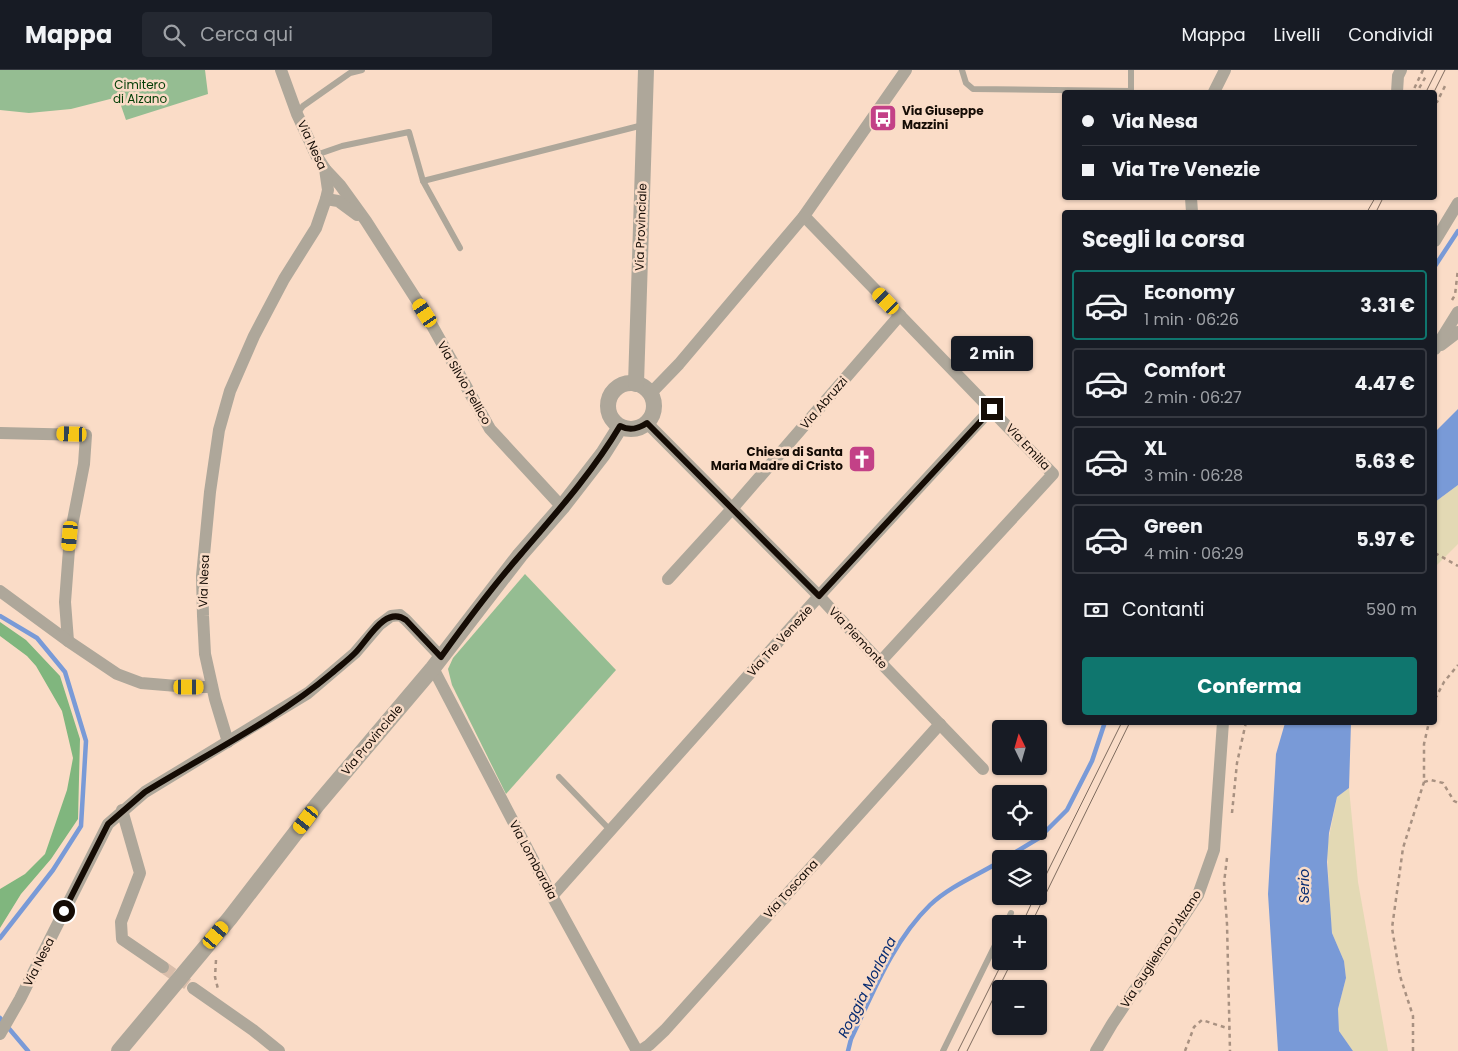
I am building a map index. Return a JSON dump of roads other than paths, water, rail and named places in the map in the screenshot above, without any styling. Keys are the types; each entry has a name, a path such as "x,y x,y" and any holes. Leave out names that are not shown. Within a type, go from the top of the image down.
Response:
{"street":[{"name":"Via Nesa","path":"0,1034 15,1009 108,824 145,792 228,742 212,687 205,654 202,576 218,430 230,391 254,336 284,279 316,228 328,190 325,169 316,155 297,114 280,70"},
{"name":"Via Provinciale","path":"636,384 646,70"},
{"path":"650,394 679,364 804,216 906,70"},
{"path":"1215,90 1225,70"},
{"path":"1397,90 1398,76 1401,70"},
{"name":"Via Silvio Pellico","path":"325,169 340,185 366,221 425,313 490,429 562,507"},
{"name":"Via Silvio Pellico","path":"326,199 338,201 366,221"},
{"path":"1437,238 1458,203"},
{"name":"Via Emilia","path":"804,216 1053,474 880,662"},
{"path":"1437,345 1454,308"},
{"name":"Via Abruzzi","path":"668,579 732,510 900,315"},
{"path":"1437,348 1458,332"},
{"path":"627,383 636,384 650,394 654,409 647,423 640,428 633,429 612,422 607,405 614,389 627,383"},
{"name":"Via Tre Venezie","path":"552,896 819,596 992,409"},
{"name":"Via Piemonte","path":"647,423 819,596 983,769"},
{"name":"Via Provinciale","path":"119,1051 216,935 317,805 437,662 520,555 562,507 603,454 620,426"},
{"path":"0,433 86,434 84,464 70,536 66,602 68,641"},
{"path":"0,591 117,674 141,683 212,687"},
{"name":"Via Lombardia","path":"228,742 308,693 355,653 379,625 390,616 400,615 406,620 437,662 552,896 638,1051"},
{"name":"Via Toscana","path":"638,1051 649,1046 665,1030 940,724"},
{"name":"Via Guglielmo D'Alzano","path":"1096,1051 1198,895 1214,850 1223,725"},
{"path":"122,810 140,873 122,922 122,939 163,967"},
{"path":"193,988 253,1030 279,1051"},
{"path":"133,1034 133,1051"}],"lane":[{"path":"297,114 304,106 350,73 362,70"},
{"path":"1131,70 1131,90"},
{"path":"963,71 966,83 973,89 1062,90"},
{"path":"423,181 644,124"},
{"path":"316,155 342,146 409,132 423,181 460,248"},
{"path":"559,777 611,831"},
{"path":"943,1051 992,951"}],"water":[{"path":"1458,409 1458,485 1437,501 1437,430"},
{"name":"Serio","path":"1284,725 1351,725 1349,788 1337,797 1329,833 1327,862 1332,933 1344,961 1346,978 1338,1009 1339,1031 1353,1051 1278,1051 1268,894 1276,754"}],"waterway":[{"name":"Roggia Morlana","path":"1437,263 1458,231"},
{"path":"0,616 37,638 65,672 86,741 81,826 53,870 0,938"},
{"name":"Roggia Morlana","path":"1019,850 1039,838 1067,810 1092,761 1104,725"},
{"name":"Roggia Morlana","path":"848,1051 851,1039 885,968 917,919 946,892 992,866"},
{"path":"0,1018 28,1051"}],"tunnel":[{"path":"163,967 193,988"}],"tram line":[{"path":"1427,90 1437,70"},
{"path":"1435,90 1445,70"},
{"path":"1368,210 1374,200"},
{"path":"1377,210 1382,200"},
{"path":"1047,873 1121,725"},
{"path":"1035,915 1129,725"},
{"path":"1026,915 1031,905"},
{"path":"958,1051 998,970"},
{"path":"967,1051 1008,970"}],"place":[{"name":"Via Giuseppe Mazzini","path":"883,118"},
{"name":"Chiesa di Santa Maria Madre di Cristo","path":"862,459"}],"park label":[{"name":"Cimitero di Alzano","path":"140,92"}]}
